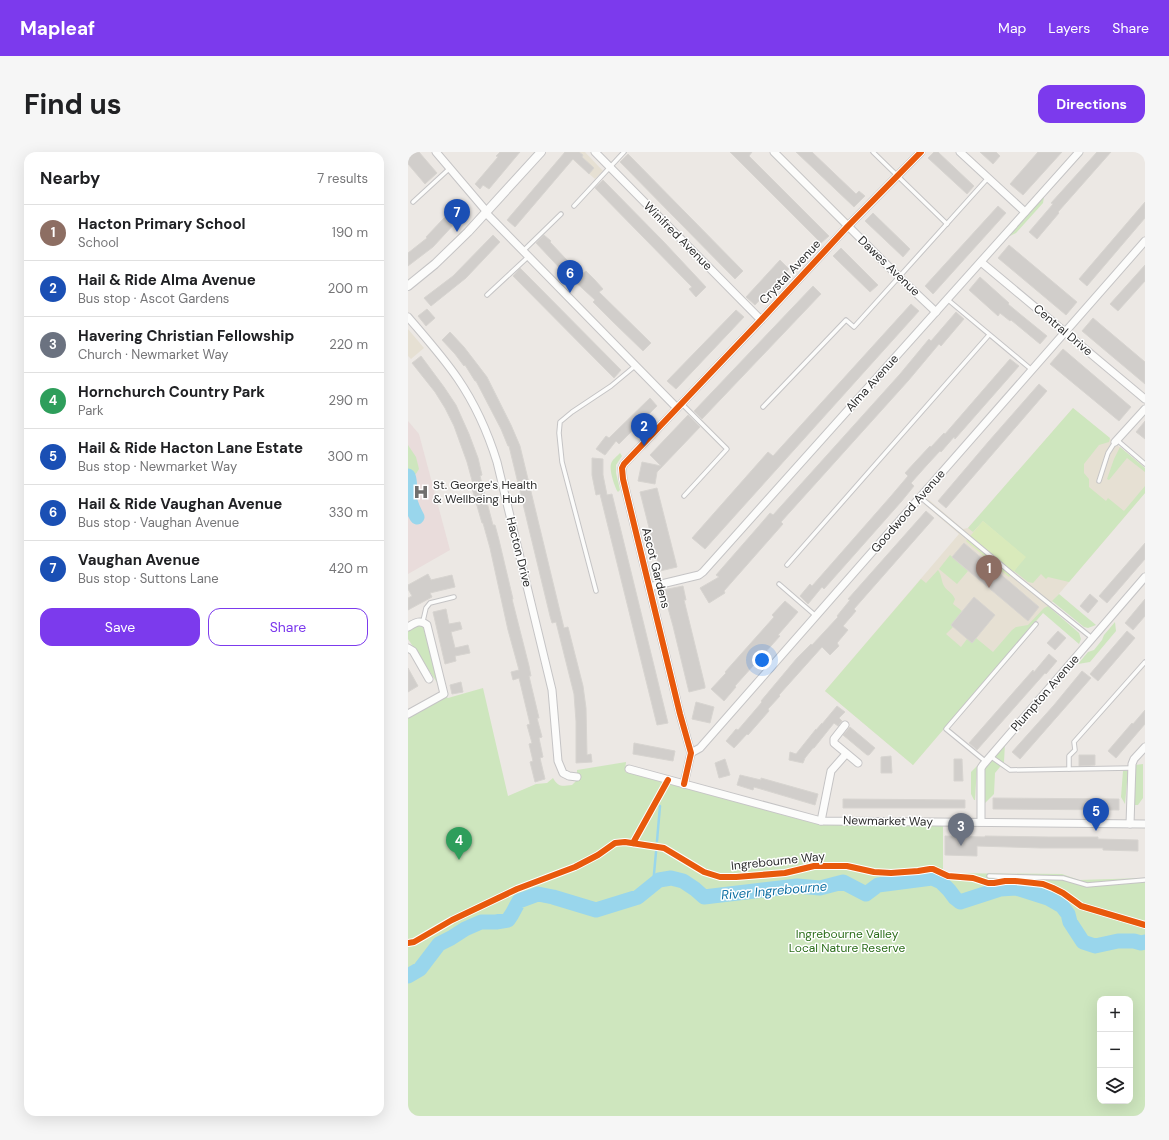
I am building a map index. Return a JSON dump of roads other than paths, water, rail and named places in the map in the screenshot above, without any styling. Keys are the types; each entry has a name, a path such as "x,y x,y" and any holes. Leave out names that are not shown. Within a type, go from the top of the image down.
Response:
{"street":[{"path":"436,152 486,212 636,366 679,406"},
{"path":"408,286 435,264 468,232 541,152"},
{"name":"Winifred Avenue","path":"595,152 761,320"},
{"name":"Dawes Avenue","path":"774,152 936,312"},
{"name":"Crystal Avenue","path":"679,406 848,226 921,152"},
{"path":"960,152 1025,212"},
{"name":"Alma Avenue","path":"649,587 699,575 703,572 1079,152"},
{"name":"Goodwood Avenue","path":"691,753 700,748 1145,241"},
{"name":"Central Drive","path":"981,262 1145,399"},
{"name":"Hacton Drive","path":"408,317 458,380 481,422 492,448 499,470 552,690 558,761 563,773 569,776 577,777"},
{"name":"Ascot Gardens","path":"679,406 624,464 622,468 623,479 649,587 691,753"},
{"path":"1116,441 1145,409"},
{"name":"Plumpton Avenue","path":"981,822 981,768 1145,577"},
{"path":"408,627 418,621 423,621 427,624 444,694 408,714"},
{"path":"408,648 413,651 429,679"},
{"path":"846,725 834,739 834,743 858,763"},
{"path":"1130,824 1132,768 1134,759 1145,747"},
{"path":"684,784 691,753"},
{"path":"821,821 831,771 846,754"},
{"name":"Newmarket Way","path":"629,769 821,821 1145,824"}],"lane":[{"path":"574,206 624,152"},
{"path":"873,152 947,224"},
{"path":"413,202 450,168"},
{"path":"763,407 846,320 854,327 988,178"},
{"path":"487,295 561,214"},
{"path":"947,299 1032,370"},
{"path":"787,566 989,335"},
{"path":"596,591 562,462 559,433 560,422 572,412 611,386 636,366"},
{"path":"679,406 728,449 684,496"},
{"path":"1099,481 1108,453 1116,441 1145,464"},
{"path":"920,497 1092,638"},
{"path":"779,584 817,616"},
{"path":"423,621 426,608 430,603 454,597"},
{"path":"1036,624 946,729 988,759 1010,770 1132,768"},
{"path":"1070,769 1069,756 1075,750 1074,742 1145,662"},
{"path":"989,876 1063,878 1087,885 1145,880"}],"water":[{"path":"451,935 453,940 440,946 422,971 408,980 408,972 417,967 423,961 435,943"}],"waterway":[{"path":"408,476 410,501 417,517"},
{"path":"657,841 660,806"},
{"path":"653,885 656,852"},
{"name":"River Ingrebourne","path":"408,976 420,969 439,944 465,929 481,922 508,920 519,901 538,894 596,910 638,897 659,880 671,878 683,881 704,897 797,886 820,888 843,882 866,894 878,885 932,878 941,882 960,902 1000,889 1016,888 1048,898 1062,906 1083,942 1095,946 1118,941 1145,942"}],"place":[{"name":"Vaughan Avenue","path":"457,232"},
{"name":"Hail & Ride Vaughan Avenue","path":"570,293"},
{"name":"Hail & Ride Alma Avenue","path":"644,446"},
{"name":"St. George's Health & Wellbeing Hub","path":"421,492"},
{"name":"Hacton Primary School","path":"989,588"},
{"name":"Hail & Ride Hacton Lane Estate","path":"1096,831"},
{"name":"Havering Christian Fellowship","path":"961,846"},
{"name":"Hornchurch Country Park","path":"459,860"}],"park label":[{"name":"Ingrebourne Valley Local Nature Reserve","path":"847,941"}]}
